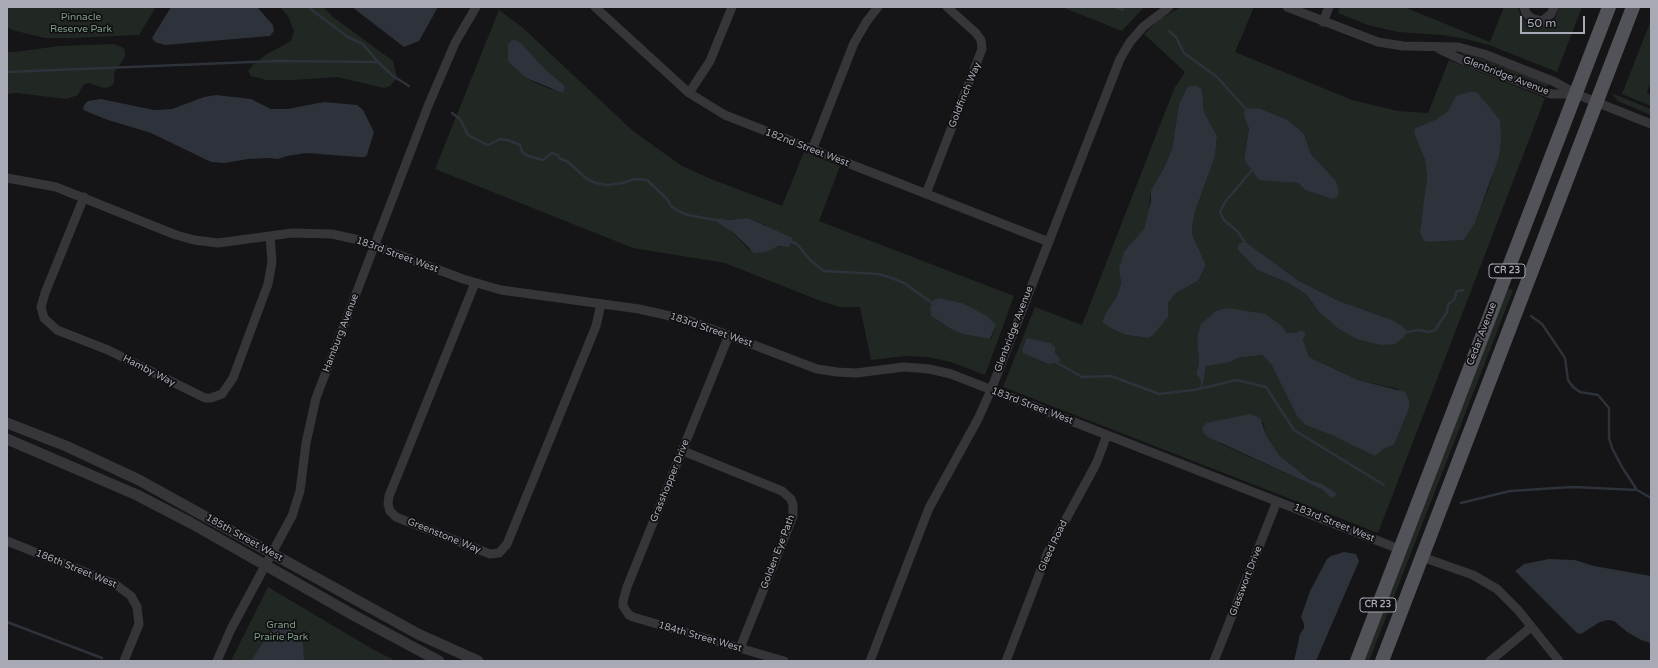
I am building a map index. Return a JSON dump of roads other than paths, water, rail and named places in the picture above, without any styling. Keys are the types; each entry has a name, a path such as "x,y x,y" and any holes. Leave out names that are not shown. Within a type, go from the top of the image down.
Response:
{"main road":[{"name":"Cedar Avenue","path":"1357,661 1609,7"},
{"name":"CR 23","path":"1382,661 1633,7"}],"street":[{"name":"Hamburg Avenue","path":"217,661 264,566 286,528 296,504 300,491 308,433 316,398 441,73 455,43 476,7"},
{"name":"182nd Street West","path":"595,7 688,93 725,116 1049,242"},
{"path":"688,93 710,61 732,7"},
{"path":"812,150 854,43 867,21 878,7"},
{"name":"Goldfinch Way","path":"926,194 982,49 978,36 947,7"},
{"name":"Glenbridge Avenue","path":"870,661 929,508 978,420 991,390 1120,59 1136,34 1155,11 1169,7"},
{"name":"Glenbridge Avenue","path":"1287,7 1378,42 1403,46 1438,48 1458,47 1468,49 1555,82 1576,94"},
{"path":"1323,22 1329,7"},
{"path":"1524,7 1526,13 1531,18 1542,21 1551,14 1554,7"},
{"name":"Glenbridge Avenue","path":"1438,48 1460,59 1551,94 1576,94"},
{"path":"1576,94 1651,124"},
{"name":"183rd Street West","path":"7,178 56,187 187,238 218,242 292,233 318,232 359,240 475,283 510,292 665,314 701,325 809,366 827,371 856,373 899,367 929,369 951,374 1399,549"},
{"name":"Hamby Way","path":"84,197 45,293 41,307 44,318 57,330 108,350 205,398 211,398 222,394 233,378 268,284 272,262 270,236"},
{"name":"Greenstone Way","path":"475,283 389,496 388,504 390,511 396,517 490,554 499,553 507,544 596,326 600,304"},
{"name":"Grasshopper Drive","path":"640,620 629,615 626,610 622,601 624,593 729,335"},
{"name":"185th Street West","path":"7,423 102,462 183,503 418,634 478,661"},
{"name":"Gleed Road","path":"1006,661 1048,554 1096,464 1107,435"},
{"name":"185th Street West","path":"7,440 137,495 191,523 264,566 439,661"},
{"name":"Golden Eye Path","path":"683,451 782,491 791,499 793,504 793,516 740,648"},
{"name":"Glasswort Drive","path":"1214,661 1278,501"},
{"name":"186th Street West","path":"7,541 115,584 131,596 137,607 138,628 124,661"},
{"path":"1422,557 1486,582 1506,597 1559,661"},
{"name":"184th Street West","path":"640,620 784,661"},
{"path":"1490,661 1531,627"}],"waterway":[{"path":"308,7 348,37 363,44 378,62 393,76 409,86"},
{"path":"1116,7 1123,10"},
{"path":"1169,31 1176,37 1184,53 1217,77 1245,108"},
{"path":"7,72 276,61 378,62"},
{"path":"452,113 460,119 468,135 485,144 488,145 500,139 508,140 520,145 522,152 528,156 543,160 552,153 558,155 559,158 568,162 587,179 596,183 607,185 623,183 635,179 647,180 667,199 671,206 680,212 688,215 722,221"},
{"path":"1244,241 1238,232 1224,220 1220,212 1225,202 1252,170"},
{"path":"789,241 797,244 810,260 824,271 878,274 889,277 904,283 935,305"},
{"path":"1407,332 1419,330 1429,332 1435,330 1447,312 1448,304 1454,300 1457,291 1463,290"},
{"path":"1531,316 1542,324 1565,358 1568,380 1573,387 1580,392 1598,395 1609,408 1609,438 1612,448 1637,490"},
{"path":"1054,361 1082,377 1111,376 1159,394 1194,390 1237,380 1266,387 1294,430 1384,485"},
{"path":"1461,503 1510,491 1572,487 1637,490 1651,498"},
{"path":"7,622 102,658"}],"park label":[{"name":"Pinnacle Reserve Park","path":"81,22"},
{"name":"Grand Prairie Park","path":"281,630"}]}
